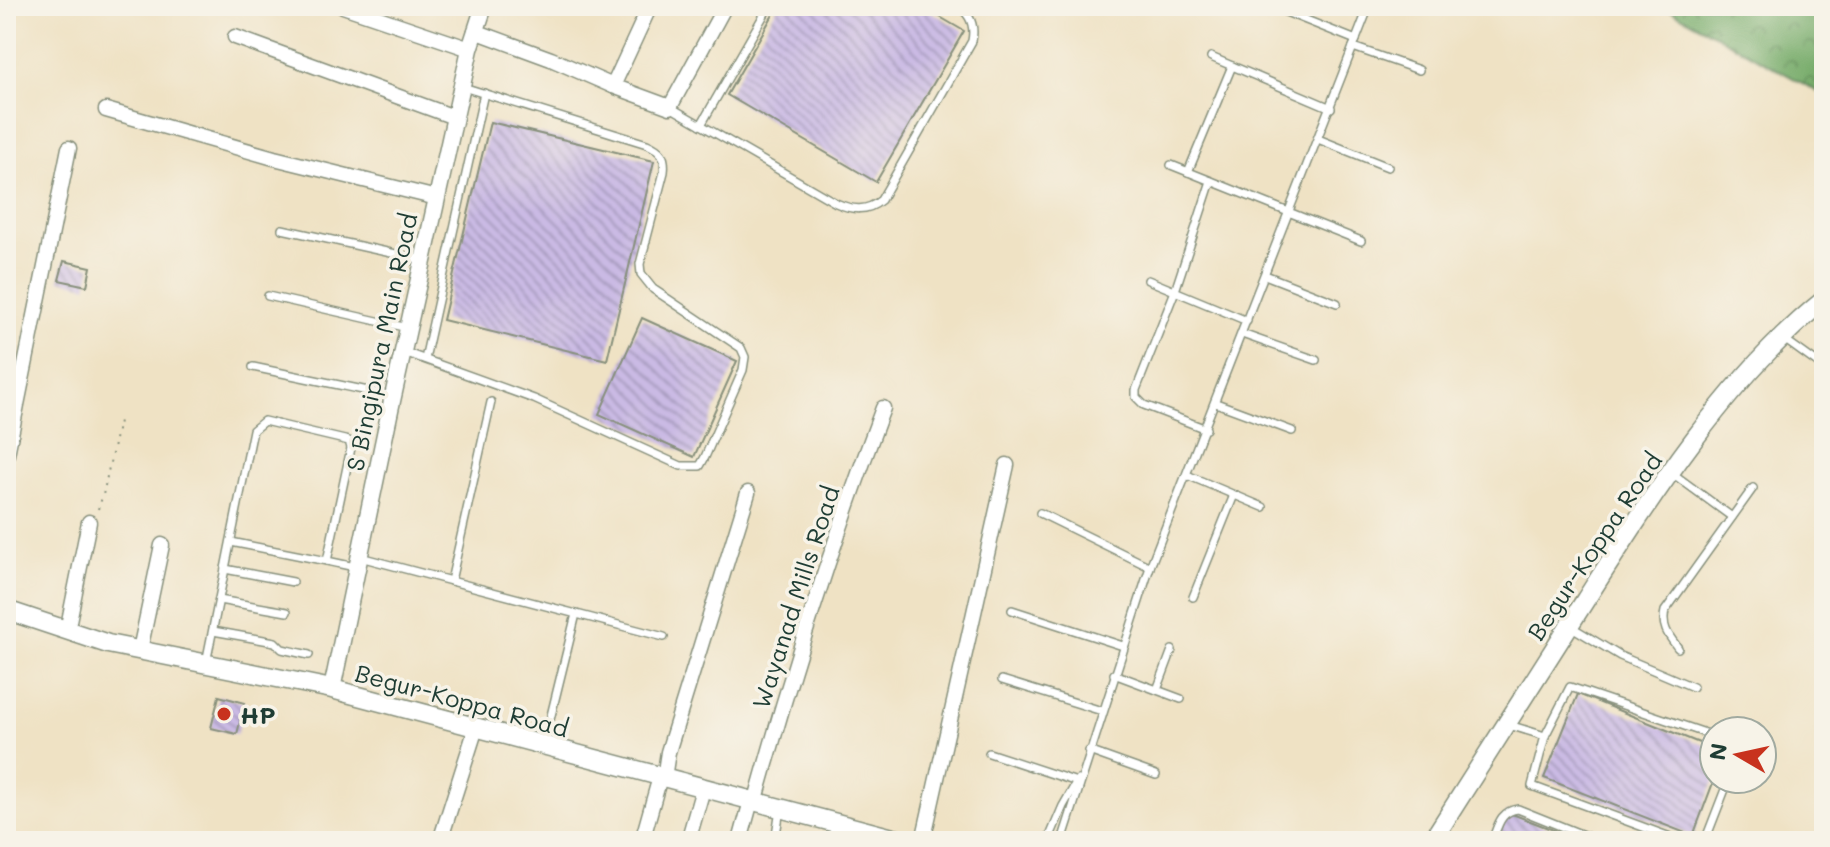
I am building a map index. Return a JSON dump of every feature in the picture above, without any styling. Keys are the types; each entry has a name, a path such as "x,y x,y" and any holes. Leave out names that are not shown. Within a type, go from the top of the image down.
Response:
{"main road":[{"name":"Begur-Koppa Road","path":"1432,841 1650,498 1750,371 1824,300"},
{"name":"Begur-Koppa Road","path":"6,610 67,631 140,650 332,689 904,841"}],"street":[{"path":"6,19 10,6"},
{"path":"345,6 470,49"},
{"name":"S Bingipura Main Road","path":"332,689 454,117 484,6"},
{"path":"613,86 650,6"},
{"path":"475,31 670,107 725,6"},
{"path":"235,37 454,117"},
{"path":"106,110 274,158 437,198"},
{"path":"6,459 69,148"},
{"name":"Wayanad Mills Road","path":"740,841 840,523 883,408"},
{"path":"923,841 1007,465"},
{"path":"642,841 748,493"},
{"path":"67,631 89,522"},
{"path":"140,650 162,545"},
{"path":"440,841 476,728"},
{"path":"688,841 703,789"}],"lane":[{"path":"701,125 769,6"},
{"path":"670,107 836,203 845,207 873,207 881,200 972,41 974,30 971,19 957,6"},
{"path":"1271,6 1419,70"},
{"path":"1062,841 1079,778 1150,567 1369,6"},
{"path":"1211,57 1331,108"},
{"path":"1188,172 1232,66"},
{"path":"403,351 534,399 681,466 692,468 700,466 705,457 743,370 745,357 741,348 653,289 641,274 640,264 664,172 665,161 661,153 647,144 461,86"},
{"path":"425,359 484,93"},
{"path":"1318,139 1388,167"},
{"path":"1171,165 1361,241"},
{"path":"1206,429 1144,405 1136,397 1136,390 1175,291 1211,181"},
{"path":"282,229 423,260"},
{"path":"1265,275 1337,303"},
{"path":"1148,280 1247,321"},
{"path":"268,296 408,328"},
{"path":"1242,334 1316,360"},
{"path":"1782,338 1824,368"},
{"path":"253,367 393,396"},
{"path":"451,581 491,402"},
{"path":"1216,403 1292,431"},
{"path":"206,664 253,430 264,421 349,441 351,448 327,561"},
{"path":"1671,472 1732,517"},
{"path":"1187,475 1263,507"},
{"path":"1678,648 1665,630 1665,611 1753,488"},
{"path":"1193,597 1234,495"},
{"path":"1040,513 1150,567"},
{"path":"231,542 327,561 358,562 451,581 664,637"},
{"path":"225,569 293,582"},
{"path":"219,600 287,612"},
{"path":"1012,610 1123,646"},
{"path":"543,746 576,614"},
{"path":"1569,626 1620,656 1693,687"},
{"path":"213,631 275,642 282,649 309,655"},
{"path":"1157,690 1172,650"},
{"path":"1114,674 1181,699"},
{"path":"1002,680 1102,711"},
{"path":"1681,841 1532,786 1545,736 1570,687 1698,731"},
{"path":"1507,724 1545,736"},
{"path":"1089,751 1156,775"},
{"path":"989,753 1079,778"},
{"path":"1048,841 1079,778"},
{"path":"1705,841 1723,795"},
{"path":"775,841 780,809"},
{"path":"1492,841 1502,815 1508,810 1518,809 1598,841"}],"path":[{"path":"89,522 103,495 119,421"}],"green space":[{"path":"1663,6 1824,6 1824,95 1822,94"}],"building":[{"path":"778,6 921,6 964,31 876,182 727,95"},
{"path":"490,122 654,161 607,360 443,320"},
{"path":"64,261 91,267 87,286 59,280"},
{"path":"642,318 737,361 694,457 599,414"},
{"path":"1578,694 1698,743 1698,795 1708,795 1693,836 1544,778"},
{"path":"219,696 245,703 237,734 211,728"},
{"path":"1507,812 1582,841 1496,841"}],"place":[{"name":"HP","path":"224,714"}]}
